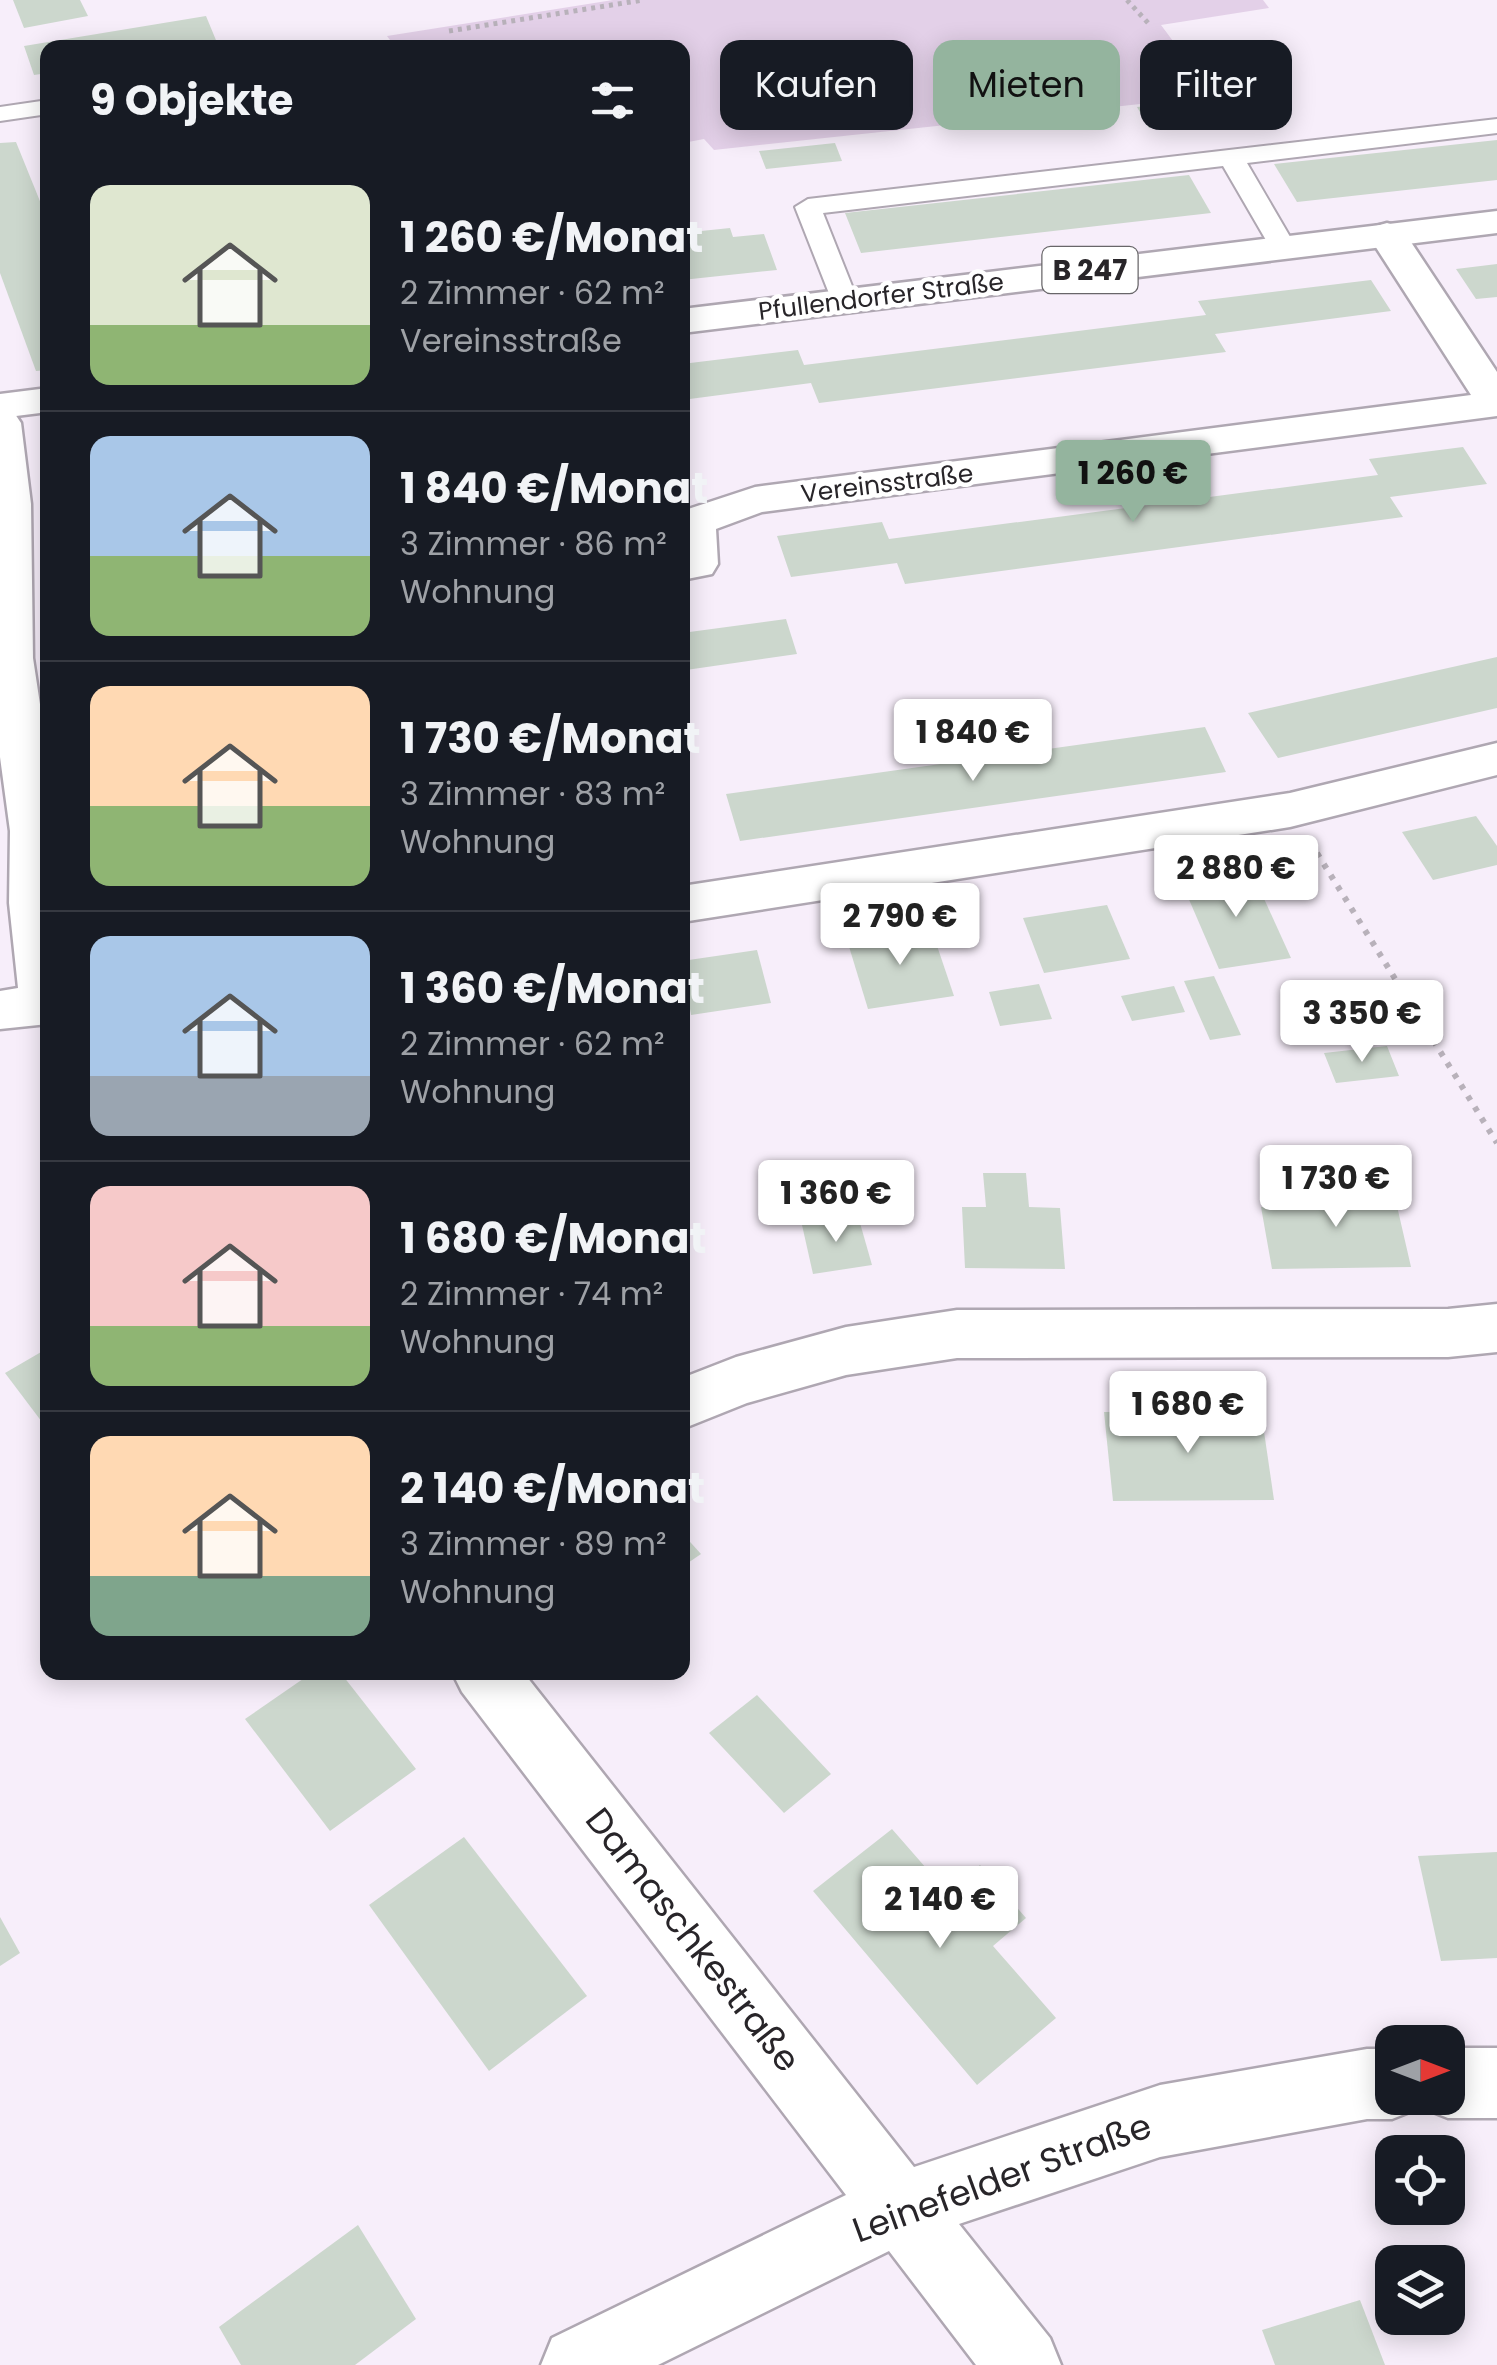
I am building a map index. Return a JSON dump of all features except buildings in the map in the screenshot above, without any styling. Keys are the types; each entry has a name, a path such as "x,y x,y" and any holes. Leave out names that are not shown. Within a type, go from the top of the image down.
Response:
{"street":[{"name":"Pfullendorfer Straße","path":"690,320 1497,222"},
{"name":"Vereinsstraße","path":"690,565 696,564 694,522 755,500 1497,404 1387,235"},
{"path":"0,406 40,401"},
{"path":"0,422 34,830 40,950"},
{"path":"690,903 1290,810 1497,759"},
{"path":"0,1010 40,1004"},
{"path":"690,1401 736,1382 846,1352 957,1334 1448,1333 1497,1328"},
{"name":"Damaschkestraße","path":"490,1680 1023,2365"},
{"path":"1465,2084 1497,2083"},
{"name":"Leinefelder Straße","path":"579,2365 753,2276 902,2207 1160,2121 1375,2084"}],"lane":[{"path":"0,114 40,108"},
{"path":"844,301 808,207 1497,126"},
{"path":"1232,157 1283,246"}],"path":[{"path":"449,31 643,0"},
{"path":"1127,0 1149,24"},
{"path":"1290,810 1497,1143"}],"shaded area":[{"path":"613,0 1263,0 1269,8 1161,25 1172,40 1140,40 1140,104 1120,106 1120,40 933,40 933,126 913,129 913,40 720,40 720,130 899,130 714,150 704,139 690,142 690,40 390,40 387,36"}]}
